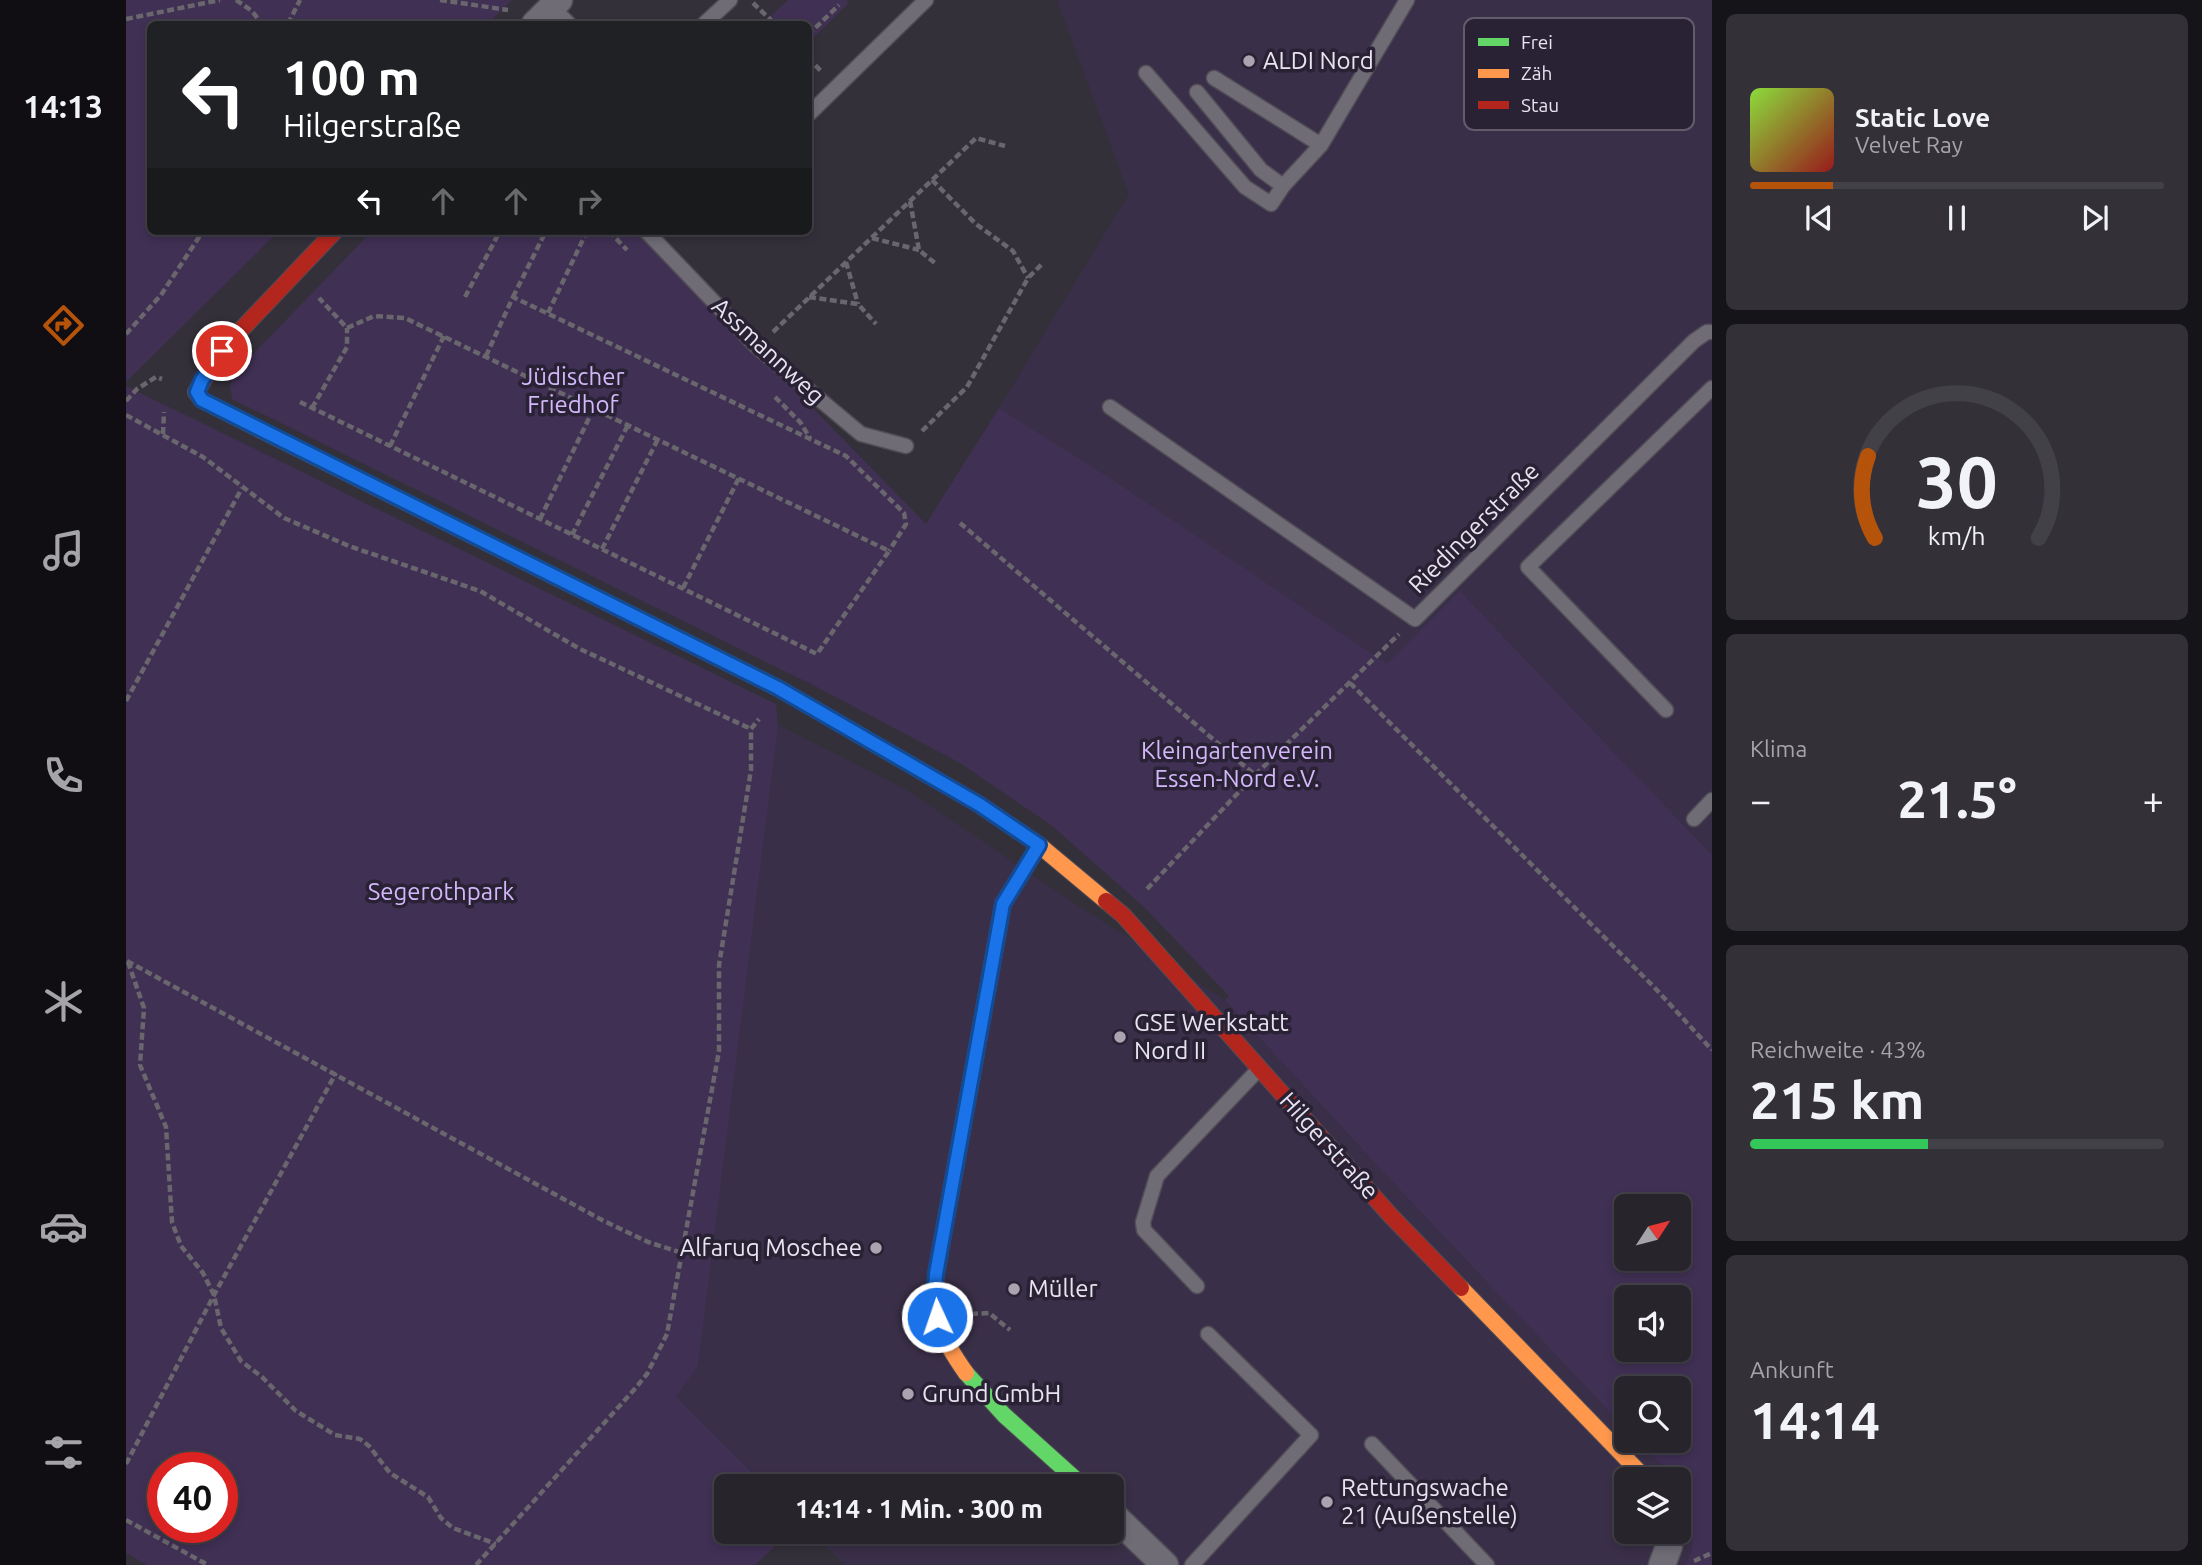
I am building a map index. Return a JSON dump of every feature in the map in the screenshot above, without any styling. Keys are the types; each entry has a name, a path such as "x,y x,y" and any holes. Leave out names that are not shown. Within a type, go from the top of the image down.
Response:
{"street":[{"name":"Hilgerstraße","path":"331,235 222,351 197,392 202,400 778,688 980,805 1039,845 1123,915 1391,1216 1634,1467"},
{"path":"1039,845 1003,904 936,1274 934,1299 940,1330 954,1358 974,1386 1070,1474"},
{"path":"1124,1525 1166,1565"},
{"path":"1662,1565 1669,1544"}],"lane":[{"path":"707,21 730,0"},
{"path":"812,111 926,0"},
{"path":"1146,73 1245,187 1271,204 1283,186 1321,145 1407,0"},
{"path":"1214,78 1321,145"},
{"path":"1197,92 1261,170 1283,186"},
{"name":"Assmannweg","path":"650,235 757,347 861,435 906,446"},
{"name":"Riedingerstraße","path":"1110,407 1415,619 1694,341 1707,332 1712,332"},
{"path":"1666,710 1528,567 1712,388"},
{"path":"1694,819 1712,800"},
{"path":"1197,1286 1144,1230 1143,1222 1157,1176 1259,1069"},
{"path":"1192,1565 1311,1435 1208,1334"},
{"path":"1372,1444 1487,1565"}],"path":[{"path":"190,0 191,7"},
{"path":"126,19 220,0"},
{"path":"236,0 252,11 260,21"},
{"path":"290,21 300,0"},
{"path":"440,0 551,15"},
{"path":"750,0 772,21"},
{"path":"812,31 839,5"},
{"path":"757,347 976,138 1005,146"},
{"path":"932,180 976,224 1013,251 1028,278"},
{"path":"910,200 919,250"},
{"path":"126,334 161,295 200,235"},
{"path":"465,297 498,235"},
{"path":"486,356 544,235"},
{"path":"548,313 585,235"},
{"path":"871,238 919,250 936,264"},
{"path":"846,262 858,304 876,324"},
{"path":"906,446 968,387 1028,278 1043,263"},
{"path":"312,408 347,347 347,328 313,292"},
{"path":"300,402 817,654 906,524 904,513 846,456 513,296"},
{"path":"808,297 858,304"},
{"path":"347,328 374,316 405,318 889,551"},
{"path":"390,446 444,335"},
{"path":"540,519 594,408"},
{"path":"126,415 204,457 284,518 349,546 480,591 580,649 751,729 751,770 719,965 719,1051 667,1335 647,1374 476,1565"},
{"path":"572,535 628,425"},
{"path":"602,549 658,439"},
{"path":"683,589 739,478"},
{"path":"126,701 242,488"},
{"path":"960,523 1255,775"},
{"path":"1123,915 1255,775 1415,619"},
{"path":"1350,683 1644,977 1712,1050"},
{"path":"127,961 602,1220 648,1242 682,1253"},
{"path":"127,961 144,1008 140,1065 166,1127 172,1222 181,1246 203,1273 214,1295 221,1328 241,1361 262,1377 296,1412 335,1435 359,1438 369,1446 390,1473 428,1497 441,1518 453,1528 497,1544"},
{"path":"126,1464 214,1295 336,1073"},
{"path":"126,1520 208,1565"}],"shaded area":[{"path":"1057,0 1712,0 1712,855 1461,592 1387,665 1110,478 999,408 1129,194"},
{"path":"778,725 903,788 1225,1000 1385,1174 1614,1415 1614,1453 1650,1453 1663,1467 1614,1467 1614,1544 1691,1544 1691,1501 1694,1507 1692,1550 1685,1565 845,1565 823,1544 1124,1544 1124,1474 753,1474 676,1397 698,1366"}],"green space":[{"path":"126,0 512,0 490,21 147,21 147,235 275,235 126,382"},
{"path":"788,0 846,0 849,3 812,39 812,21 765,21"},
{"path":"368,235 644,235 926,524 999,408 1110,478 1387,664 1460,591 1712,855 1712,1565 1685,1565 1692,1550 1691,1467 1663,1467 1650,1453 1691,1453 1691,1376 1614,1376 1614,1416 1225,1000 1229,996 1143,906 1051,825 960,763 813,685 232,399 230,385 235,373"},
{"name":"Segerothpark","path":"126,386 776,704 778,725 698,1366 676,1397 753,1474 714,1474 714,1544 777,1544 755,1565 147,1565 126,1553"}],"traffic: fast":[{"path":"261,430 666,632"},
{"path":"966,1373 1004,1415 1070,1474"}],"traffic: slow":[{"path":"666,632 778,688 980,805 1039,845 1106,901"},
{"path":"966,1373 950,1349 940,1326 935,1303 936,1274 1003,904 1039,845"},
{"path":"1461,1288 1634,1467"}],"traffic: jam":[{"path":"261,430 202,400 196,392 222,350 331,235"},
{"path":"1106,901 1123,915 1391,1216 1461,1288"}],"place":[{"name":"ALDI Nord","path":"1249,61"},
{"name":"GSE Werkstatt Nord II","path":"1120,1037"},
{"name":"Alfaruq Moschee","path":"876,1248"},
{"name":"Müller","path":"1014,1289"},
{"name":"Grund GmbH","path":"908,1394"},
{"name":"Rettungswache 21 (Außenstelle)","path":"1327,1502"}],"route":[{"path":"222,351 197,392 202,400 778,688 980,805 1039,845 1003,904 936,1274 934,1299 937,1317"}],"park label":[{"name":"Jüdischer Friedhof","path":"573,391"},
{"name":"Kleingartenverein Essen-Nord e.V.","path":"1237,765"}]}
